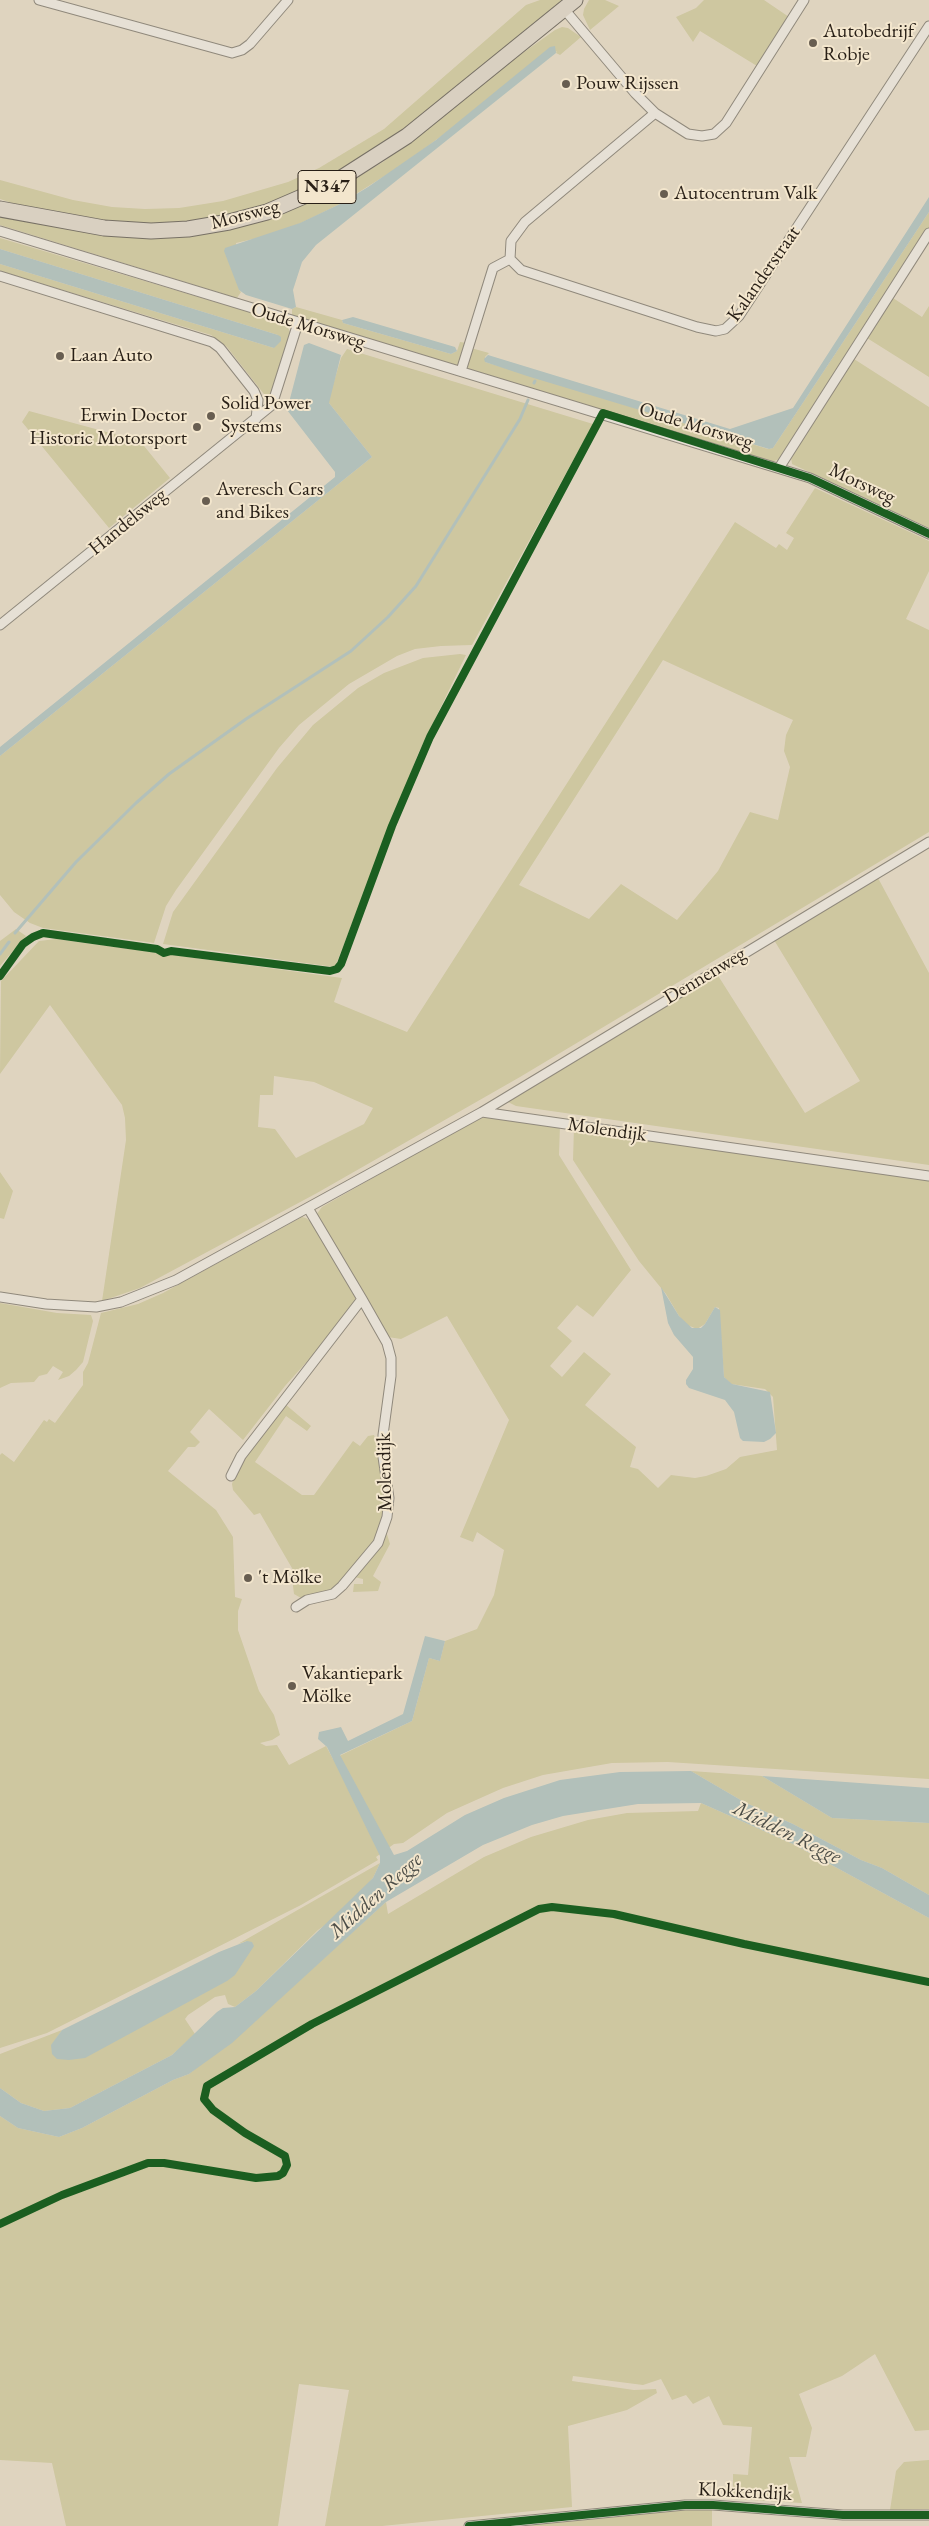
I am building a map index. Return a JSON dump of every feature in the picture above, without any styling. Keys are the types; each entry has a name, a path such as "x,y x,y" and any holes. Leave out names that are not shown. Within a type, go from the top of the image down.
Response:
{"main road":[{"name":"Morsweg","path":"0,209 104,228 151,231 188,229 229,222 267,212 332,184 406,136 569,4"}],"street":[{"path":"39,0 232,52 242,50 250,44 288,0"},
{"path":"569,4 635,93 655,112 688,134 702,136 714,134 726,123 804,0"},
{"name":"Kalanderstraat","path":"510,259 521,270 697,327 716,331 725,329 739,316 929,26"},
{"path":"462,371 493,268 510,259 511,241 525,222 655,112"},
{"name":"Oude Morsweg","path":"0,231 779,468"},
{"path":"779,468 929,233"},
{"path":"0,276 212,342 223,351 254,391 258,400 256,419"},
{"name":"Handelsweg","path":"0,625 272,405 298,323"},
{"name":"Morsweg","path":"779,468 810,478 929,534"},
{"name":"Dennenweg","path":"482,1112 929,842"},
{"path":"0,1296 46,1304 96,1307 121,1302 176,1280 482,1112"},
{"name":"Molendijk","path":"482,1112 929,1176"},
{"name":"Molendijk","path":"296,1607 307,1600 337,1592 378,1543 387,1518 390,1498 383,1457 383,1435 392,1376 391,1358 387,1343 308,1208"},
{"path":"231,1476 241,1456 362,1299"},
{"name":"Klokkendijk","path":"469,2526 685,2505 713,2505 844,2515 929,2515"}],"shaded area":[{"path":"540,0 565,0 419,121 297,197 217,220 136,227 15,204 0,199 0,180 73,200 112,207 145,209 179,208 223,201 288,182 319,168 384,129 526,5"},
{"path":"589,0 605,0 619,6 590,30 583,15"},
{"path":"704,0 764,0 789,17 757,66 700,31 693,42 676,17 696,8"},
{"path":"562,27 568,28 581,37 560,55 556,53 557,51 402,165 340,204 301,223 266,236 236,243 239,290 241,292 237,298 0,225 0,215 106,236 180,237 238,227 279,215 335,190 383,162 443,117 513,60"},
{"path":"929,212 929,230 783,457 771,462 468,369 466,365 471,348 489,353 485,357 485,362 768,449 773,448"},
{"path":"0,238 286,323 290,332 273,396 267,398 227,347 211,335 0,271 0,264 274,348 278,335 0,249"},
{"path":"893,298 922,317 929,306 929,377 867,338"},
{"path":"296,307 342,320 343,323 451,354 457,351 460,342 467,343 458,366 292,315 292,309"},
{"path":"347,349 593,424 472,645 415,649 397,656 349,684 299,725 279,748 176,890 166,906 154,943 43,928 30,923 14,912 0,895 0,756 372,457 329,403 341,358"},
{"path":"854,359 929,407 929,528 792,464 791,457"},
{"path":"29,411 140,441 170,478 109,528 22,422"},
{"path":"815,488 929,541 929,571 906,619 929,630 929,832 520,1077 317,1193 140,1288 102,1301 126,1140 125,1118 122,1105 50,1005 0,1074 1,981 39,941 56,939 342,978 334,1002 407,1032 735,522 776,548 779,544 787,550 794,538 786,533","holes":["663,660 793,720 786,735 784,751 790,767 778,820 750,812 718,871 677,920 621,884 589,919 519,885","274,1076 314,1082 373,1108 364,1124 296,1158 275,1129 258,1127 260,1095 273,1095"]},
{"path":"466,655 418,754 335,967 163,944 173,912 277,768 313,725 358,688 384,673 423,658"},
{"path":"878,878 929,973 929,1165 516,1106 506,1101 717,974 805,1113 860,1081 774,940"},
{"path":"16,929 26,936 0,966 0,941"},
{"path":"486,1117 560,1125 559,1155 631,1270 593,1317 577,1305 557,1328 572,1341 550,1366 562,1377 584,1352 611,1374 585,1405 636,1447 630,1467 638,1469 658,1488 671,1475 695,1478 706,1476 726,1469 740,1457 777,1450 773,1397 765,1389 731,1384 724,1377 719,1308 715,1307 705,1324 697,1329 685,1324 679,1316 666,1294 639,1261 573,1160 574,1127 929,1178 929,1779 668,1762 612,1763 543,1775 503,1788 447,1813 403,1843 394,1844 376,1857 378,1860 301,1905 47,2033 0,2048 0,1455 2,1453 14,1462 44,1420 47,1422 49,1419 55,1423 83,1385 83,1372 88,1363 101,1313 138,1304 163,1293 302,1217 306,1218 311,1222 356,1296 353,1306 346,1318 285,1386 243,1440 209,1409 190,1432 200,1442 195,1447 188,1447 168,1471 216,1510 233,1537 235,1597 242,1599 238,1611 238,1630 259,1691 274,1715 280,1735 272,1740 260,1743 266,1746 277,1745 289,1765 326,1746 333,1759 412,1721 429,1658 440,1661 445,1641 477,1629 494,1595 504,1550 477,1532 473,1542 460,1537 509,1420 447,1316 401,1339 388,1337 316,1215 322,1207 474,1120"},
{"path":"0,1172 13,1191 4,1219 0,1218"},
{"path":"0,1303 57,1313 91,1315 93,1321 83,1362 69,1376 58,1380 63,1372 53,1366 47,1374 39,1376 34,1382 11,1383 0,1388"},
{"path":"285,1404 311,1426 307,1431 286,1416 255,1462 302,1495 314,1495 353,1441 360,1446 368,1436 374,1435 381,1457 385,1497 384,1514 374,1542 334,1589 301,1598 294,1594 292,1578 296,1575 260,1513 254,1515 233,1490 232,1484 237,1468"},
{"path":"386,1531 390,1544 373,1576 381,1582 378,1591 353,1592 354,1584 363,1584 363,1579 354,1577"},
{"path":"691,1771 762,1776 832,1818 929,1823 929,1895 882,1868 861,1860 793,1824 744,1802"},
{"path":"701,1803 793,1844 929,1918 929,2430 915,2431 875,2354 842,2376 799,2394 812,2428 806,2457 789,2457 802,2503 733,2499 733,2474 748,2475 752,2427 723,2425 709,2396 693,2404 686,2395 672,2400 661,2379 643,2385 573,2376 572,2381 634,2390 656,2389 657,2393 627,2410 568,2426 572,2507 382,2526 325,2526 349,2390 299,2384 278,2526 66,2526 52,2463 0,2460 0,2116 18,2128 59,2137 82,2128 173,2080 189,2074 272,2005 386,1902 388,1914 484,1857 531,1837 588,1820 627,1813 698,1811"},
{"path":"380,1863 373,1878 360,1893 318,1930 256,1991 235,2007 228,2004 225,1995 215,1997 188,2015 185,2019 195,2034 172,2055 70,2108 44,2111 21,2103 0,2088 0,2054 62,2030 52,2045 247,1941 238,1944"},
{"path":"929,2460 929,2509 890,2510 896,2471 904,2462"},
{"path":"712,2508 712,2526 503,2526 618,2514"}],"water":[{"path":"555,46 556,53 316,245 302,262 293,290 296,307 292,309 246,295 239,290 224,251 225,248 300,223 340,204 368,187 436,140 550,47"},
{"path":"929,197 929,212 773,448 769,449 485,362 484,359 488,355 730,429 793,408"},
{"path":"0,249 278,335 281,337 281,341 274,348 0,264"},
{"path":"353,317 455,347 457,351 451,354 343,323 342,320"},
{"path":"309,343 341,355 329,403 372,457 0,756 0,747 335,477 335,472 287,410 304,345"},
{"path":"661,1287 679,1316 692,1328 701,1328 715,1307 720,1310 724,1377 732,1384 770,1392 776,1433 770,1439 764,1442 743,1441 740,1438 734,1412 725,1400 689,1388 686,1384 686,1380 693,1369 693,1357 674,1335 668,1323"},
{"name":"Midden Regge","path":"425,1636 445,1641 440,1661 429,1658 412,1721 340,1755 394,1855 407,1851 465,1815 504,1798 560,1780 620,1772 691,1771 744,1802 793,1824 861,1860 882,1868 929,1895 929,1918 793,1844 701,1803 638,1804 563,1816 532,1825 483,1845 386,1902 232,2043 189,2074 173,2080 82,2128 59,2137 18,2128 0,2116 0,2088 21,2103 44,2111 70,2108 172,2055 217,2012 223,2008 235,2007 256,1991 373,1878 380,1863 380,1856 327,1747 318,1739 319,1732 341,1727 348,1741 403,1714"},
{"path":"762,1776 929,1788 929,1823 832,1818"},
{"path":"247,1941 252,1942 254,1946 235,1975 227,1981 85,2058 57,2059 52,2054 51,2045 62,2030 219,1952"}],"waterway":[{"path":"15,933 76,862 136,803 169,774 246,719 351,651 388,617 416,586 520,419 528,400"},
{"path":"0,954 9,942"}],"cycle path":[{"path":"0,976 23,944 43,933 157,949 164,953 171,951 330,971 337,969 341,964 392,826 430,737 603,413 810,478 929,534"},
{"path":"0,2224 62,2195 148,2163 164,2163 256,2178 278,2176 283,2173 287,2165 285,2156 245,2133 213,2110 204,2099 207,2086 312,2024 539,1909 552,1907 614,1914 744,1944 929,1982"},
{"path":"469,2526 685,2505 713,2505 843,2515 929,2515"}],"place":[{"name":"Autobedrijf Robje","path":"813,43"},
{"name":"Pouw Rijssen","path":"566,84"},
{"name":"Autocentrum Valk","path":"664,194"},
{"name":"Laan Auto","path":"60,356"},
{"name":"Solid Power Systems","path":"211,416"},
{"name":"Erwin Doctor Historic Motorsport","path":"197,427"},
{"name":"Averesch Cars and Bikes","path":"206,501"},
{"name":"'t Mölke","path":"248,1578"},
{"name":"Vakantiepark Mölke","path":"292,1686"}]}
